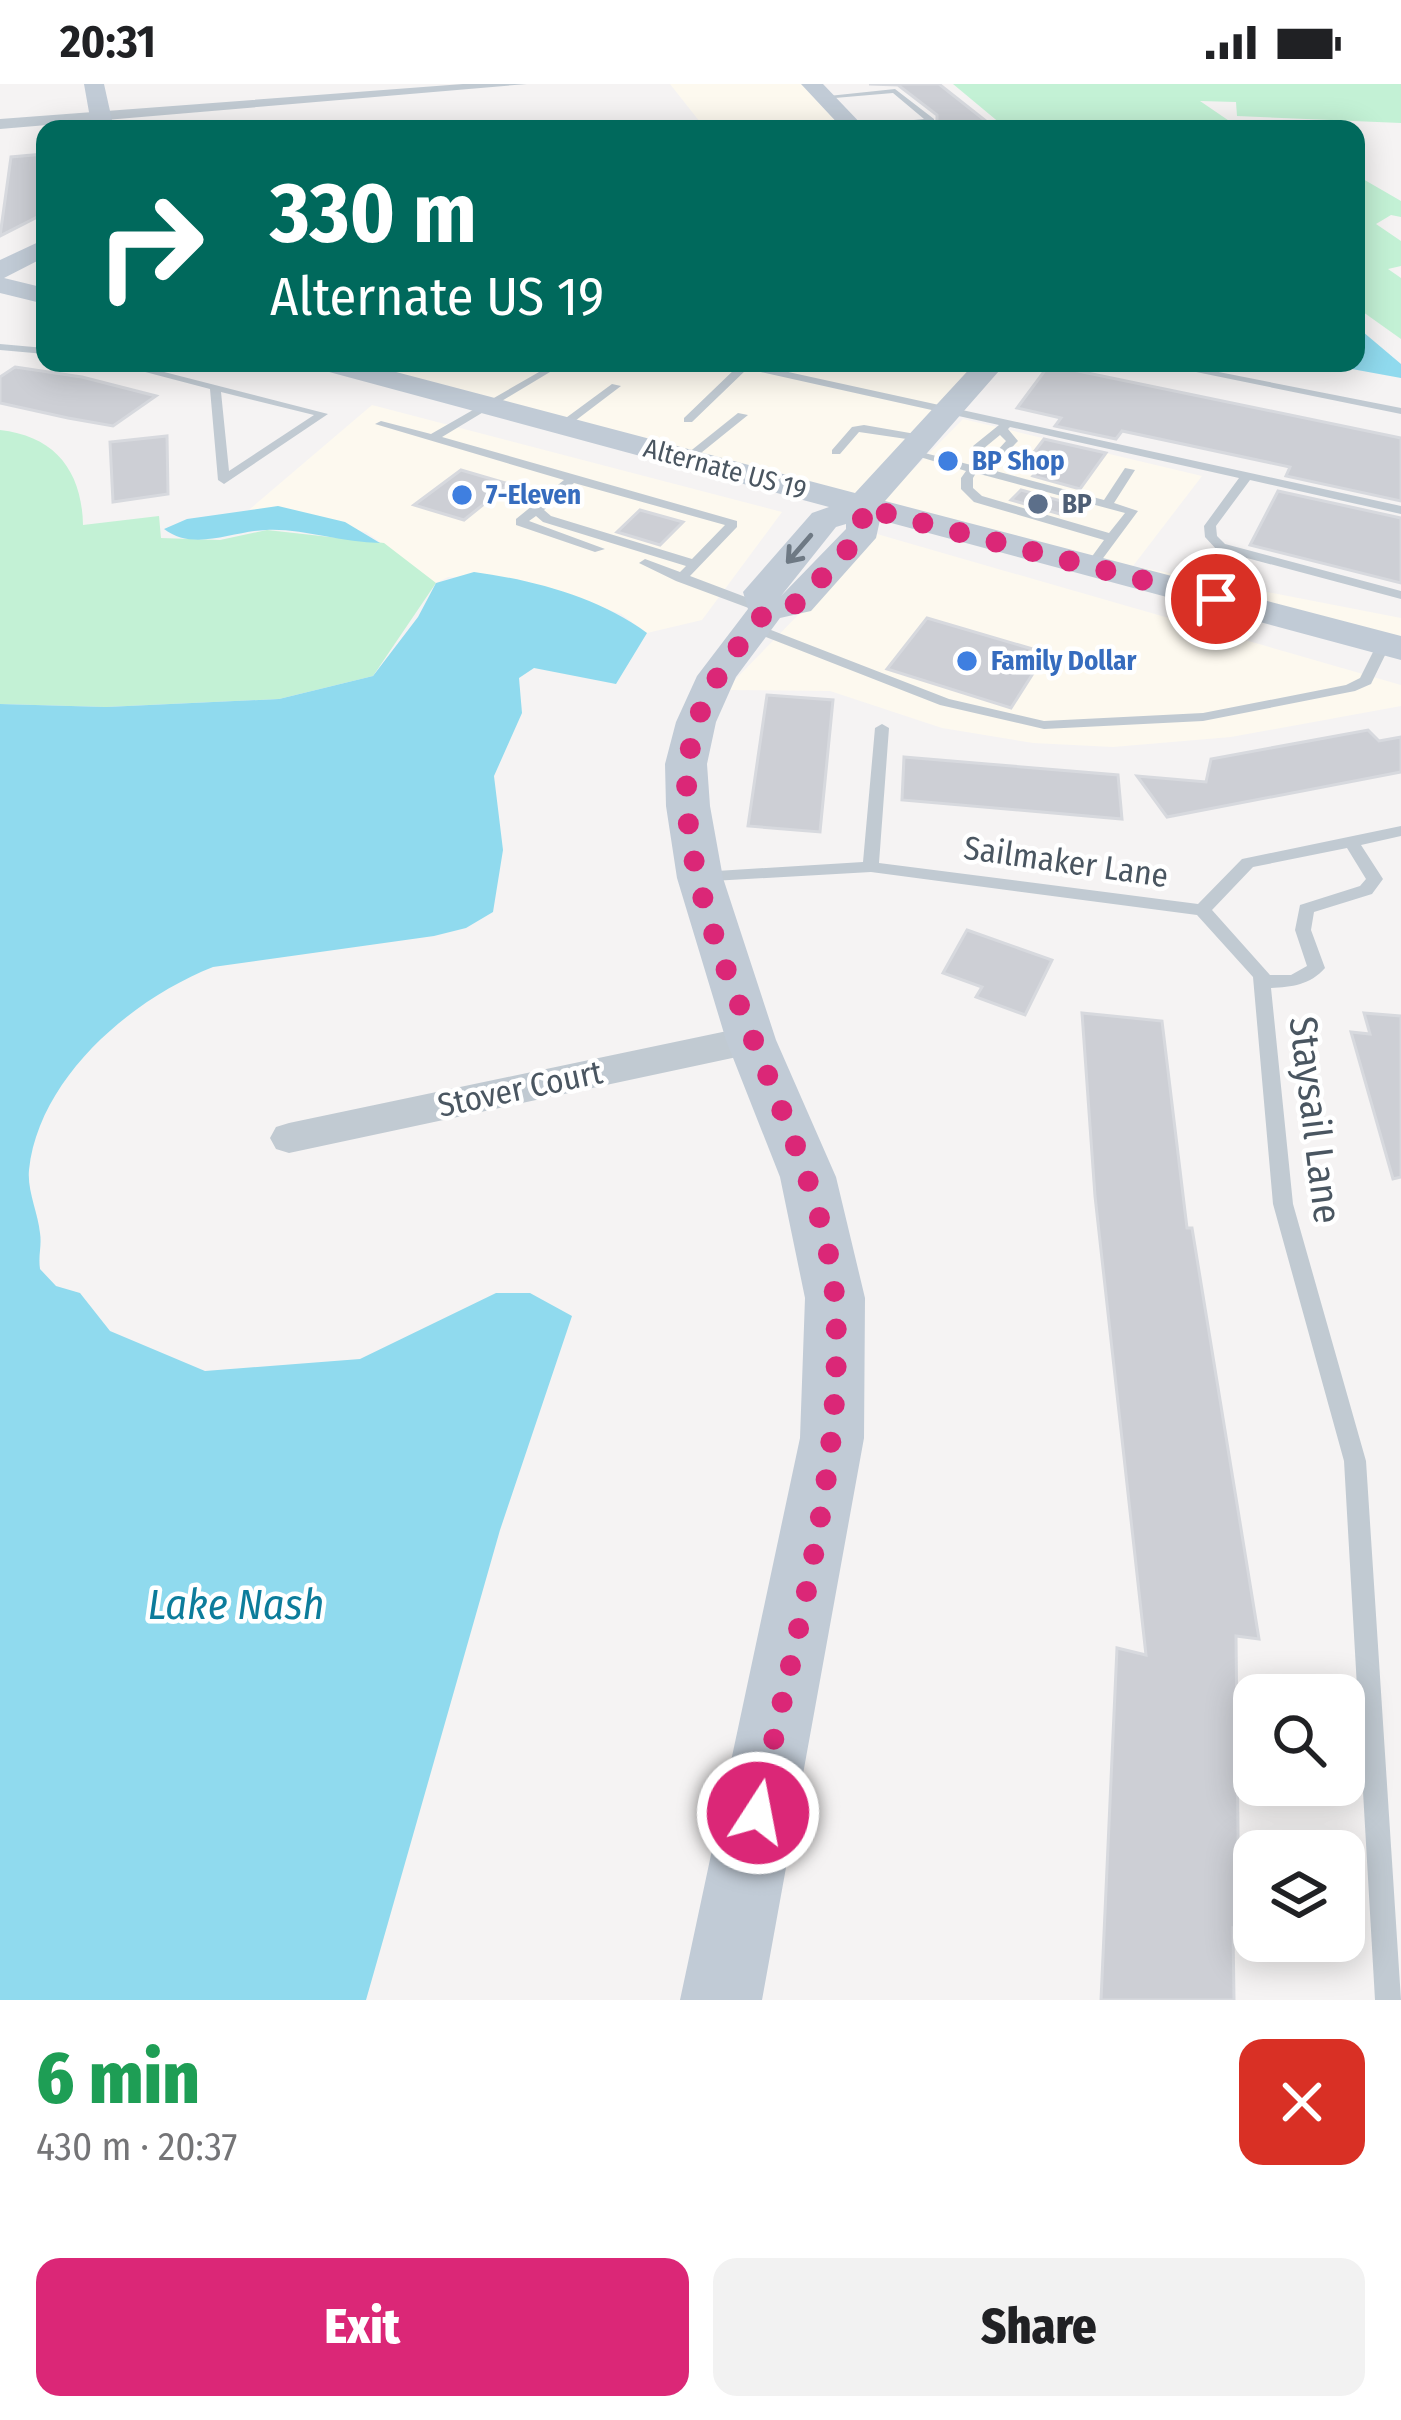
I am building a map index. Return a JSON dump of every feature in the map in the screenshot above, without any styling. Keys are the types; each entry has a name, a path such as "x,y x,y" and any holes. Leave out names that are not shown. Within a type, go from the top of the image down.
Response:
{"street":[{"path":"94,84 100,120"},
{"path":"133,120 520,84"},
{"path":"817,90 845,120"},
{"path":"0,124 36,124"},
{"path":"0,271 36,252"},
{"path":"0,285 36,294"},
{"name":"Alternate US 19","path":"362,372 861,507 1101,552 1392,646"},
{"path":"721,2000 832,1438 835,1298 808,1177 752,1040 700,878 686,764 696,722 717,676 760,618 799,603 864,531 861,507 983,372"},
{"name":"Stover Court","path":"289,1138 752,1040"}],"lane":[{"path":"845,84 856,94"},
{"path":"817,90 896,91 929,120"},
{"path":"0,347 36,350"},
{"path":"150,372 323,414 224,480 215,389"},
{"path":"433,438 482,404 513,396 547,372"},
{"path":"688,420 732,372"},
{"path":"773,372 1004,428 1401,510"},
{"path":"1203,372 1401,411"},
{"path":"562,425 616,386"},
{"path":"687,459 742,416"},
{"path":"382,424 572,479 611,496 733,524 681,578"},
{"path":"836,452 856,429 864,428 978,464 1039,503 1101,552 1132,511 1107,505 1039,503 978,500 967,489 978,464 1000,454 1012,441 1004,428"},
{"path":"1107,505 1129,470"},
{"path":"1246,477 1210,526 1211,537 1221,547 1401,596"},
{"path":"572,479 520,522 604,537"},
{"path":"537,510 637,549 694,565"},
{"path":"637,549 650,538"},
{"path":"645,563 945,702 1044,725 1203,717 1350,688 1366,681 1392,646"},
{"path":"871,867 882,728"},
{"name":"Sailmaker Lane","path":"700,878 871,867 1202,910 1248,862 1401,831"},
{"path":"1262,982 1294,981 1316,968 1303,930 1306,909 1366,890 1375,878 1351,842"},
{"name":"Staysail Lane","path":"1202,910 1261,975 1283,1204 1355,1461 1389,2000"}],"shaded area":[{"path":"670,84 802,84 837,120 698,120"},
{"path":"388,372 970,372 854,497"},
{"path":"372,405 782,512 702,620 647,633 621,614 526,581 448,577 436,583 366,532 250,509"},
{"path":"963,419 1202,476 1133,566 1401,618 1401,640 879,504"},
{"path":"877,534 1401,685 1401,706 1231,737 1113,747 1033,743 942,728 830,691 725,690"}],"green space":[{"path":"953,84 1401,84 1401,123 1237,116 1236,102 1200,101 1228,120 996,120"},
{"path":"1365,180 1401,201 1401,217 1391,215 1376,224 1401,241 1401,266 1388,269 1401,278 1401,339 1365,313"},
{"path":"0,430 36,440 62,460 77,488 83,525 159,516 161,538 220,540 267,530 384,543 436,583 373,676 279,699 106,707 0,704"}],"water":[{"path":"1365,334 1401,364 1401,378 1365,371"},
{"path":"278,506 345,522 380,543 280,530 201,540 164,529 187,519"},
{"name":"Lake Nash","path":"474,572 564,592 608,609 647,633 616,684 534,668 519,678 522,713 494,776 503,850 493,912 466,928 434,936 213,967 182,981 122,1021 70,1073 36,1136 29,1170 40,1233 40,1269 56,1286 80,1293 110,1331 205,1371 360,1359 496,1293 530,1293 572,1316 500,1530 366,2000 0,2000 0,704 106,707 279,699 373,676 418,617 436,583"}],"building":[{"path":"869,84 939,84 985,120 937,120 937,115 898,85"},
{"path":"36,155 36,218 0,236 11,157"},
{"path":"15,367 82,377 156,396 113,426 0,403 0,377"},
{"path":"1044,372 1083,372 1401,438 1401,501 1286,476 1290,467 1122,431 1116,439 1055,426 1061,418 1017,408"},
{"path":"167,436 168,494 113,502 110,442"},
{"path":"1044,439 1106,453 1080,489 1033,476 1040,468 1025,464"},
{"name":"7-Eleven","path":"461,470 509,484 464,520 414,505"},
{"name":"BP","path":"1021,490 1069,503 1060,514 1011,500"},
{"path":"1278,491 1401,518 1401,583 1250,545"},
{"path":"640,510 683,522 660,545 617,532"},
{"name":"Family Dollar","path":"927,618 1046,653 1011,708 887,669"},
{"path":"767,695 833,700 820,832 748,826"},
{"path":"1368,730 1379,741 1401,737 1401,772 1167,817 1137,776 1206,782 1211,759"},
{"path":"904,757 1118,775 1122,819 902,800"},
{"path":"967,930 1052,960 1025,1015 976,997 982,987 943,973"},
{"path":"1082,1013 1162,1021 1187,1228 1192,1228 1259,1639 1236,1636 1233,1674 1233,1806 1238,1806 1238,1830 1233,1830 1234,2000 1101,2000 1117,1648 1146,1655 1095,1196"},
{"path":"1364,1013 1401,1016 1401,1177 1393,1179 1351,1032 1370,1034"}],"place":[{"name":"BP Shop","path":"948,461"},
{"name":"7-Eleven","path":"462,495"},
{"name":"BP","path":"1038,504"},
{"name":"Family Dollar","path":"967,661"}],"route":[{"path":"758,1813 832,1438 835,1298 808,1177 752,1040 700,878 686,764 696,722 717,676 767,610 799,603 864,531 861,507 1216,599"}]}
